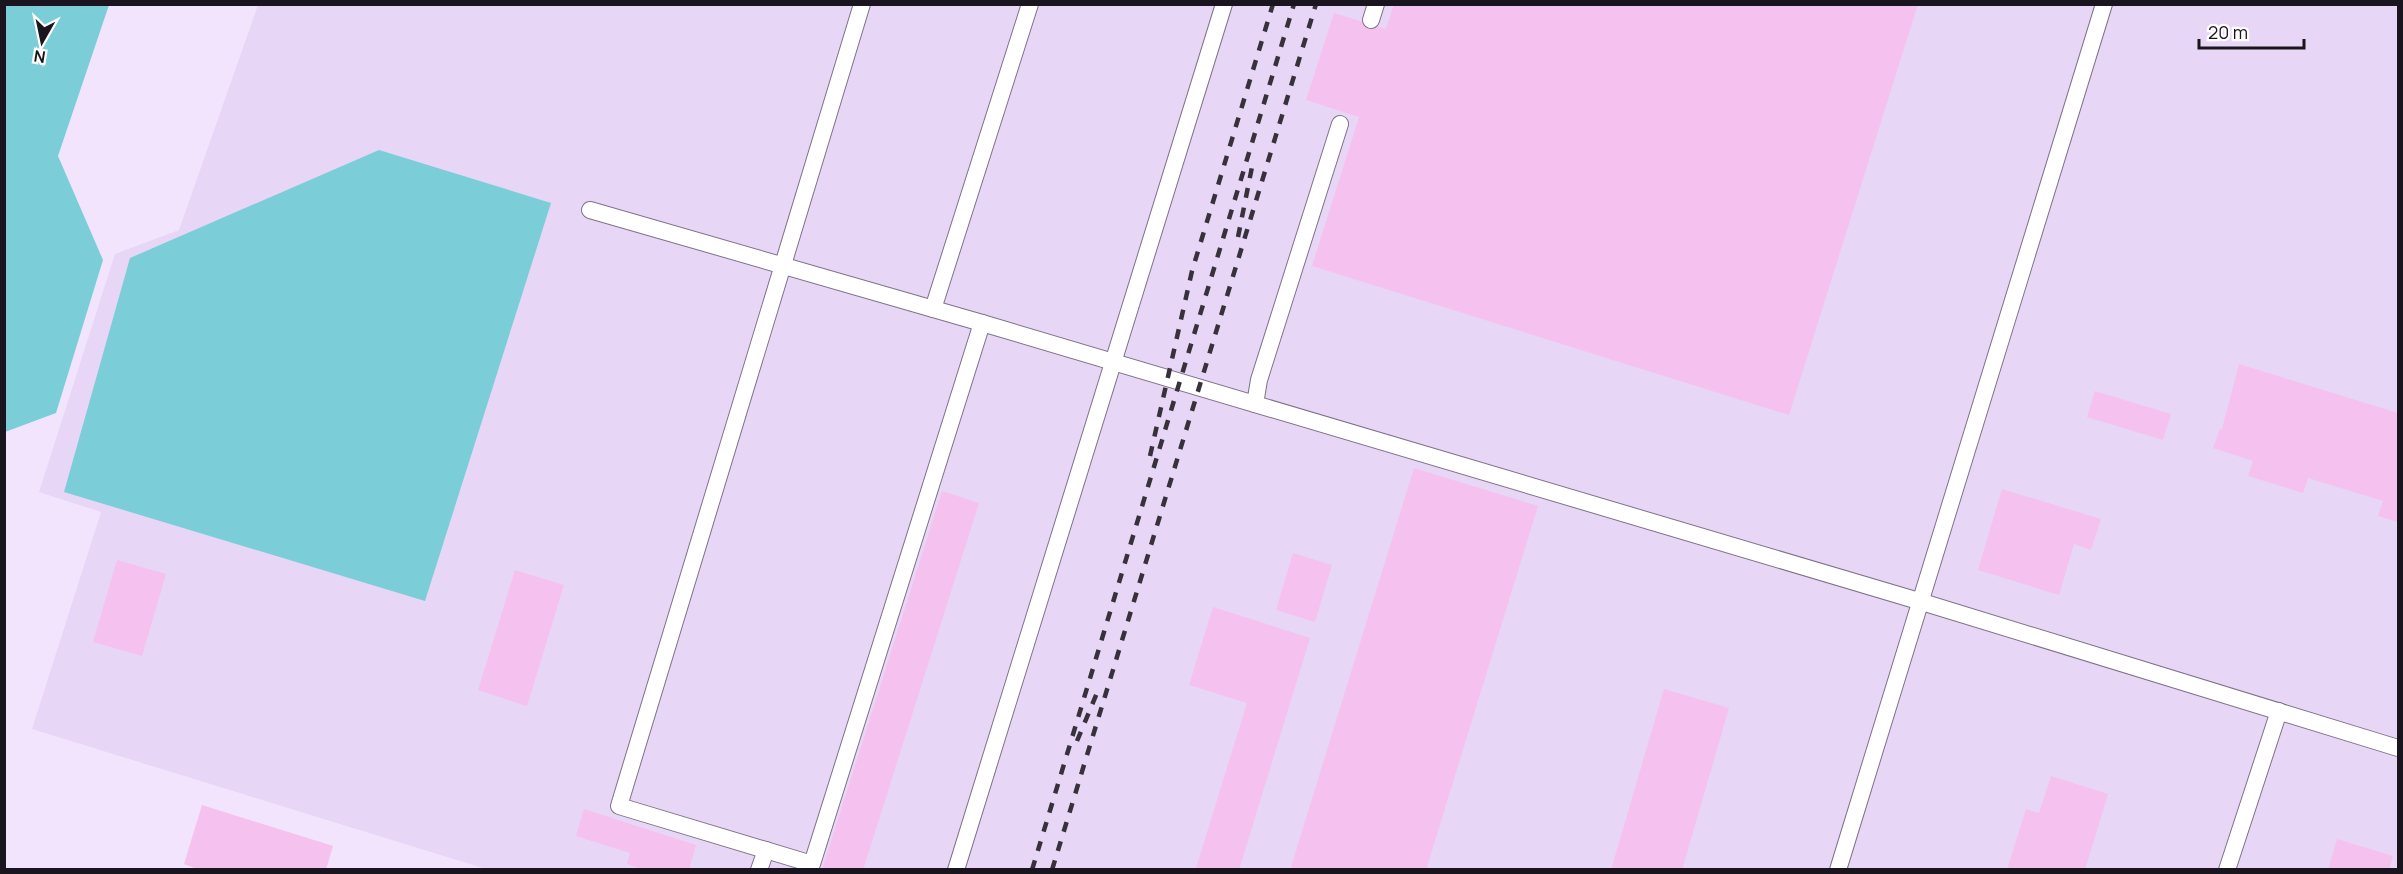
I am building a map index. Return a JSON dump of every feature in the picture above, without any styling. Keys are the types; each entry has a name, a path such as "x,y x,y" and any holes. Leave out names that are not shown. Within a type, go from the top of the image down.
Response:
{"lane":[{"path":"862,4 619,806 812,864 982,323"},
{"path":"933,309 1030,4"},
{"path":"956,870 1224,4"},
{"path":"1838,870 2104,4"},
{"path":"1255,404 1259,380 1340,124"},
{"path":"590,210 982,323 1922,602 2398,748"},
{"path":"2227,870 2279,711"},
{"path":"759,870 766,850"}],"shaded area":[{"path":"5,4 109,5 58,156 103,260 56,413 5,432"},
{"path":"258,5 2398,5 2398,869 486,869 32,729 101,512 39,492 115,254 179,230"},
{"path":"379,150 551,203 425,601 64,492 130,258"}],"building":[{"path":"1394,4 1918,4 1789,415 1312,266 1359,117 1306,100 1334,13 1386,29"},
{"path":"2239,364 2398,413 2398,522 2378,516 2383,501 2308,478 2303,493 2248,476 2253,461 2213,448 2220,429 2222,429"},
{"path":"2095,391 2171,414 2163,440 2087,417"},
{"path":"1414,468 1538,506 1426,870 1290,870"},
{"path":"2002,489 2101,519 2091,550 2074,544 2059,595 1978,570"},
{"path":"942,491 979,503 863,870 822,870"},
{"path":"1293,553 1332,565 1315,622 1276,610"},
{"path":"117,560 166,574 142,656 93,642"},
{"path":"515,570 564,585 527,706 478,690"},
{"path":"1213,607 1310,638 1239,870 1196,868 1247,703 1189,685"},
{"path":"1664,689 1729,708 1682,870 1611,870"},
{"path":"2051,776 2108,794 2085,870 2007,870 2026,809 2039,813"},
{"path":"202,805 333,846 326,870 200,870 184,864"},
{"path":"584,809 696,845 689,870 644,870 627,864 630,853 576,836"},
{"path":"2337,839 2393,856 2389,870 2328,870"}],"railway":[{"path":"1150,456 1192,271 1273,4"},
{"path":"1032,870 1294,4"},
{"path":"1052,870 1316,4"},
{"path":"1238,237 1252,167"},
{"path":"1077,741 1099,688"}]}
